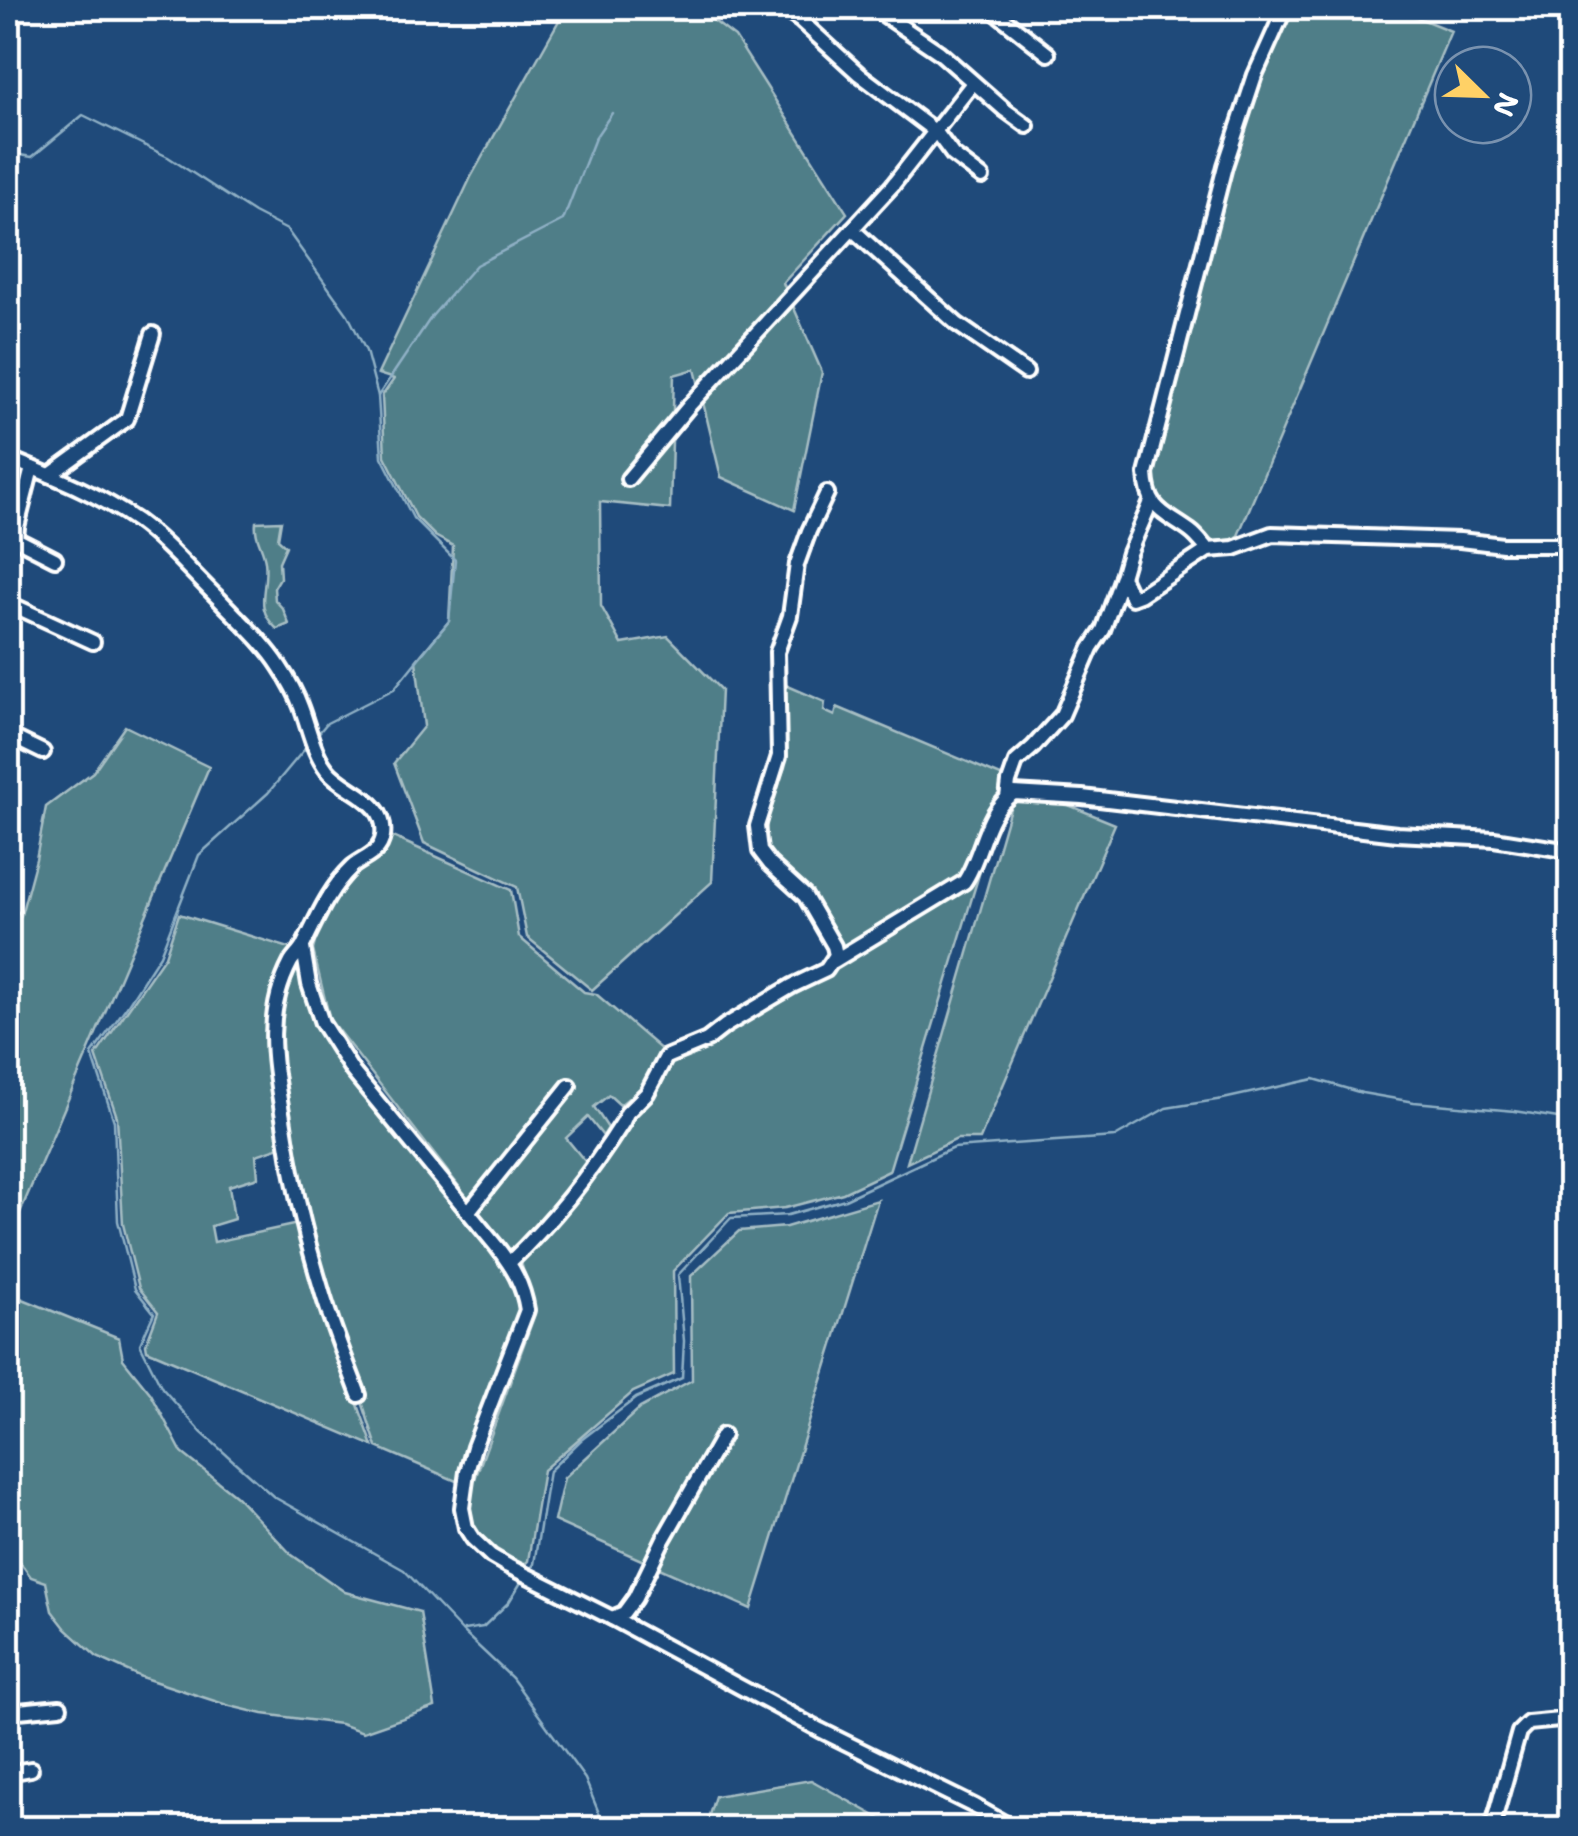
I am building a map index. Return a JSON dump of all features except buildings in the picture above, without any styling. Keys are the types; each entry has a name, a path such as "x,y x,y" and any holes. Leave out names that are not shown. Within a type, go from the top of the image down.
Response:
{"street":[{"path":"782,8 802,21 858,74 936,132 952,154 982,177"},
{"path":"874,8 920,38 1027,126"},
{"path":"990,8 1048,54"},
{"path":"1208,550 1194,533 1151,502 1146,474 1225,166 1255,75 1285,8"},
{"path":"628,479 688,406 892,186 973,83"},
{"path":"852,229 957,324 1026,372"},
{"path":"50,474 128,416 153,334"},
{"path":"8,458 50,474 116,508 166,546 278,664 330,773 376,810 382,838 374,852 352,867 318,914 291,963 272,1022 273,1063 295,1192 321,1290 359,1395"},
{"path":"32,468 16,540 55,558"},
{"path":"827,493 797,564 790,616 779,641 779,756 758,826 760,851 805,896 834,946 834,961"},
{"path":"1007,798 1016,762 1062,715 1103,630 1151,502"},
{"path":"1122,578 1132,598 1140,596 1208,550 1234,548 1272,534 1570,545"},
{"path":"8,604 94,642"},
{"path":"8,735 43,752"},
{"path":"510,1263 586,1179 627,1113 647,1093 666,1057 707,1040 964,882 986,833 1014,793 1082,797 1397,834 1494,839 1570,851"},
{"path":"302,948 322,1023 353,1072 510,1263 524,1289 528,1310 474,1447 464,1493 462,1508 473,1539 491,1556 1013,1828"},
{"path":"468,1212 569,1086"},
{"path":"612,1618 624,1612 635,1598 723,1435"},
{"path":"8,1712 60,1707"},
{"path":"1492,1828 1518,1732 1528,1723 1570,1719"},
{"path":"8,1774 31,1769"}],"green space":[{"path":"566,8 697,8 735,37 847,213 783,283 822,372 794,510 721,477 695,369 674,375 670,509 600,502 601,606 622,644 668,636 721,690 712,882 592,990 527,937 517,887 424,843 394,763 424,726 416,661 449,621 453,546 435,536 416,517 385,456 382,396 394,379 378,374 471,177"},
{"path":"1291,8 1394,8 1451,31 1445,45 1433,45 1433,74 1237,538 1210,545 1157,502 1151,469 1229,168 1257,80"},
{"path":"281,521 278,539 286,546 279,562 280,578 274,588 275,600 289,624 277,629 263,605 266,571 256,522"},
{"path":"781,683 825,702 824,711 835,716 837,707 1008,779 889,1171 843,1193 785,1208 729,1213 673,1271 674,1374 633,1392 543,1470 528,1561 522,1567 478,1535 470,1508 472,1487 535,1314 521,1262 604,1165 627,1117 647,1103 670,1064 827,977 844,957 811,895 765,847 768,811 785,767"},
{"path":"125,726 209,767 8,1241 8,902 21,915 46,807 93,772"},
{"path":"1017,784 1115,824 980,1139 957,1139 907,1163"},
{"path":"393,837 511,890 519,937 584,992 596,994 663,1051 642,1087 620,1105 609,1095 594,1107 608,1128 603,1136 588,1117 566,1138 588,1165 510,1252 330,1020 313,950 321,920 357,872 373,863"},
{"path":"179,914 296,950 275,995 283,1146 256,1155 258,1177 229,1186 234,1219 211,1226 214,1242 298,1224 317,1292 373,1446 147,1350 158,1312 139,1288 123,1224 117,1117 96,1055 165,956"},
{"path":"300,958 316,1015 512,1275 523,1310 461,1483 377,1447 338,1327 305,1205 278,1060 279,1014"},
{"path":"878,1200 751,1609 554,1521 564,1478 640,1408 692,1380 691,1276 739,1231 786,1227"},
{"path":"8,1293 119,1338 123,1359 151,1394 182,1453 236,1496 292,1555 345,1592 420,1612 435,1707 363,1732 340,1724 263,1714 141,1677 97,1657 66,1629 52,1611 46,1582 31,1577 8,1546"},
{"path":"811,1780 897,1828 705,1828 715,1796"}],"waterway":[{"path":"8,153 32,157 83,115 168,157 287,230 348,315 366,351 378,396 432,316 476,265 563,220 595,138 612,113"},
{"path":"317,735 327,723 394,689 449,621 455,560 413,518 382,457 378,396"},
{"path":"308,745 268,793 199,855 160,955 92,1054 114,1121 118,1221 135,1289 154,1313 140,1344 162,1388 201,1432 274,1497 404,1570 512,1678 585,1779 605,1828"},
{"path":"528,1573 534,1564 549,1471 581,1440 636,1398 682,1378 684,1341 678,1275 731,1218 788,1215 845,1199 953,1148 1115,1137 1166,1108 1314,1079 1414,1102 1570,1120"},
{"path":"464,1630 483,1627 509,1602 523,1579"}]}
